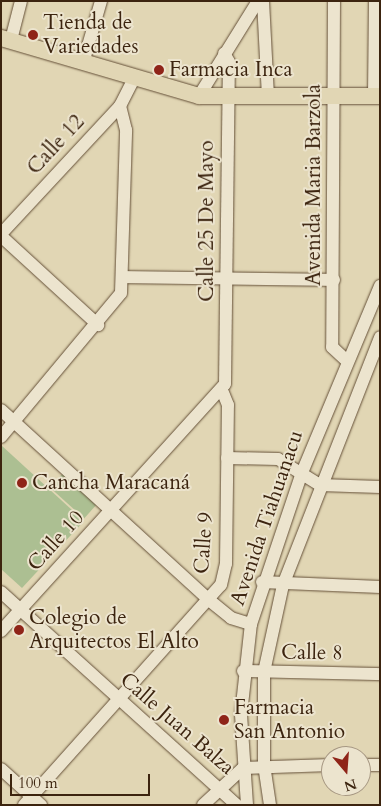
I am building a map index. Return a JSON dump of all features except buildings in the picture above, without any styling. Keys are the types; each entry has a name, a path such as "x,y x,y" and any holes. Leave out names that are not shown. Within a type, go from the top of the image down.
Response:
{"main road":[{"path":"6,39 199,96 377,96"}],"street":[{"path":"6,39 21,1"},
{"path":"83,63 101,1"},
{"path":"199,96 258,1"},
{"path":"263,1 268,97"},
{"name":"Avenida Maria Barzola","path":"334,1 334,280 332,347 347,361"},
{"path":"375,1 377,96"},
{"name":"Calle 25 De Mayo","path":"222,390 227,376 227,97 229,62 224,53"},
{"name":"Calle 12","path":"1,235 120,106 134,78"},
{"path":"1,438 115,306 124,277 126,120 120,106"},
{"path":"1,235 98,325"},
{"path":"124,277 334,280"},
{"name":"Avenida Tiahuanacu","path":"247,805 243,768 243,671 251,624 262,582 301,475 347,361 375,309 380,286"},
{"name":"Avenida Tiahuanacu","path":"270,805 264,765 264,672 283,585 320,485 380,337"},
{"name":"Calle 9","path":"32,802 221,585 225,571 228,458 228,405 222,390"},
{"name":"Calle 10","path":"1,631 222,390"},
{"path":"1,410 209,600 231,618 251,624"},
{"path":"228,458 278,459 320,485 380,488"},
{"path":"262,582 283,585 380,587"},
{"name":"Calle Juan Balza","path":"1,592 237,805"},
{"name":"Calle 8","path":"243,671 380,674"},
{"path":"203,805 219,787 243,768 264,765 321,765"},
{"path":"1,769 32,802"}],"green space":[{"name":"Cancha Maracaná","path":"1,445 84,521 22,588 1,569"},
{"path":"64,472 98,503 84,518 50,488"}],"place":[{"name":"Tienda de Variedades","path":"33,35"},
{"name":"Farmacia Inca","path":"159,70"},
{"name":"Cancha Maracaná","path":"22,483"},
{"name":"Colegio de Arquitectos El Alto","path":"19,630"},
{"name":"Farmacia San Antonio","path":"224,720"}]}
